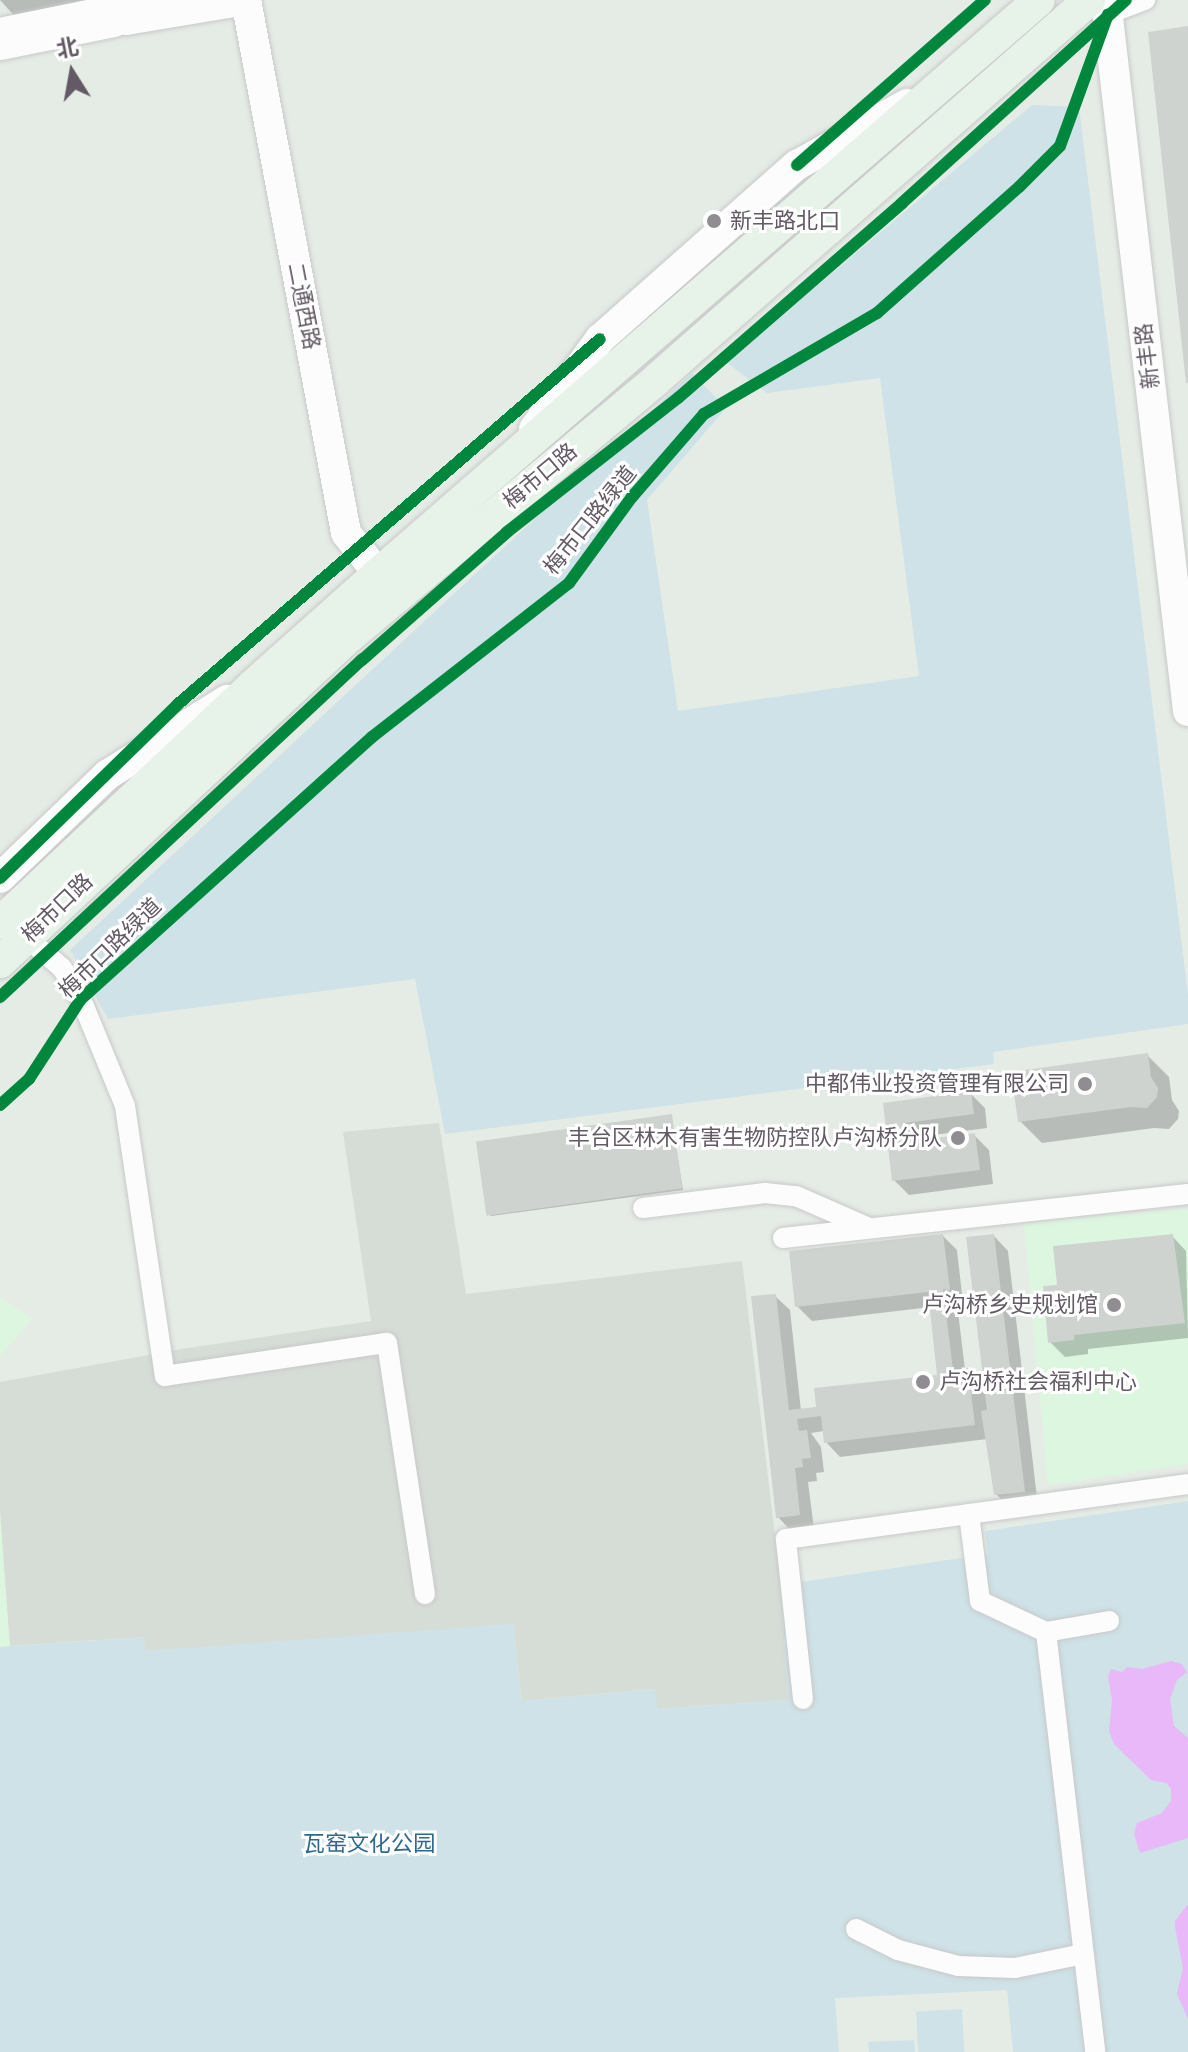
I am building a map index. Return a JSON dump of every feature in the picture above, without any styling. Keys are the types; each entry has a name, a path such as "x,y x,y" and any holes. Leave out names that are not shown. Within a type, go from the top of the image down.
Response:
{"main road":[{"name":"梅市口路","path":"14,930 114,852 516,455 1039,0"},
{"name":"梅市口路","path":"0,962 14,930 251,687 657,379 1101,5"}],"street":[{"path":"145,0 124,5 126,20 246,0"},
{"name":"二通西路","path":"246,0 346,533 387,585"},
{"path":"1101,5 1145,0"},
{"name":"新丰路","path":"1101,5 1188,711"},
{"path":"0,33 113,16 0,45"},
{"path":"0,878 107,775 251,687"},
{"path":"14,930 62,968 81,999 125,1106 165,1376 387,1343 425,1594"},
{"path":"643,1208 765,1193 796,1196 871,1228"},
{"path":"783,1238 1188,1194"},
{"path":"803,1699 786,1539 1188,1484"},
{"path":"969,1514 980,1601 1046,1632 1109,1621"},
{"path":"1046,1632 1095,2052"},
{"path":"856,1929 898,1950 958,1966 1015,1968 1083,1954"}],"shaded area":[{"path":"439,1123 466,1294 742,1261 781,1585 788,1700 657,1709 654,1689 522,1701 513,1625 145,1652 143,1637 10,1646 0,1511 0,1382 181,1349 371,1321 343,1132"},
{"path":"1188,1209 1188,1464 1048,1485 1024,1223"},
{"path":"0,1297 32,1319 0,1356"},
{"path":"0,1511 10,1646 0,1647"},
{"path":"1171,1661 1182,1664 1187,1672 1177,1680 1170,1699 1174,1726 1188,1738 1188,1838 1140,1853 1134,1834 1137,1823 1162,1813 1171,1801 1171,1789 1167,1783 1151,1780 1114,1744 1109,1731 1112,1700 1108,1677 1111,1669 1122,1672 1127,1667 1142,1669"},
{"path":"1188,1904 1188,2019 1177,1994 1183,1968 1175,1921"}],"green space":[{"path":"1032,105 1079,107 1188,995 1188,1024 993,1052 994,1064 445,1134 415,979 108,1019 70,950 692,373 726,408 647,500 678,711 919,676 880,378 767,393 726,362"},
{"name":"瓦窑文化公园","path":"1188,1501 1188,2052 1013,2052 1007,1990 835,1998 839,2052 0,2052 0,1647 144,1637 146,1651 513,1624 522,1701 655,1689 658,1709 788,1700 781,1585 988,1554 985,1531"},
{"path":"962,2009 964,2052 918,2052 916,2011"},
{"path":"914,2040 915,2052 869,2052 868,2042"}],"building":[{"path":"1188,26 1188,383 1186,383 1148,32"},
{"name":"中都伟业投资管理有限公司","path":"1148,1053 1151,1077 1158,1088 1157,1097 1147,1108 1131,1107 1018,1122 1011,1072"},
{"name":"丰台区林木有害生物防控队卢沟桥分队","path":"971,1091 974,1114 905,1123 907,1142 975,1133 980,1170 892,1181 883,1103"},
{"path":"672,1114 682,1188 486,1216 476,1142"},
{"name":"卢沟桥社会福利中心","path":"943,1234 950,1290 943,1289 953,1370 968,1368 975,1425 824,1443 821,1416 797,1419 799,1431 807,1430 811,1458 802,1459 803,1467 795,1468 800,1515 776,1518 751,1296 776,1294 789,1410 816,1407 814,1388 937,1375 928,1292 795,1307 789,1251"},
{"path":"994,1234 1025,1492 994,1495 981,1411 987,1410 966,1237"},
{"name":"卢沟桥乡史规划馆","path":"1173,1234 1185,1323 1074,1335 1074,1340 1048,1343 1043,1286 1057,1285 1053,1246"}],"cycle path":[{"path":"797,165 985,0"},
{"name":"梅市口路绿道","path":"0,997 362,660 507,532 678,398 902,203 1126,0"},
{"name":"梅市口路绿道","path":"0,1105 29,1079 81,999 372,737 569,583 632,497 704,414 877,313 1019,187 1060,146 1108,14"},
{"path":"0,878 177,705 600,339"}],"place":[{"name":"新丰路北口","path":"714,221"},
{"name":"中都伟业投资管理有限公司","path":"1085,1084"},
{"name":"丰台区林木有害生物防控队卢沟桥分队","path":"958,1138"},
{"name":"卢沟桥乡史规划馆","path":"1114,1305"},
{"name":"卢沟桥社会福利中心","path":"923,1382"}]}
